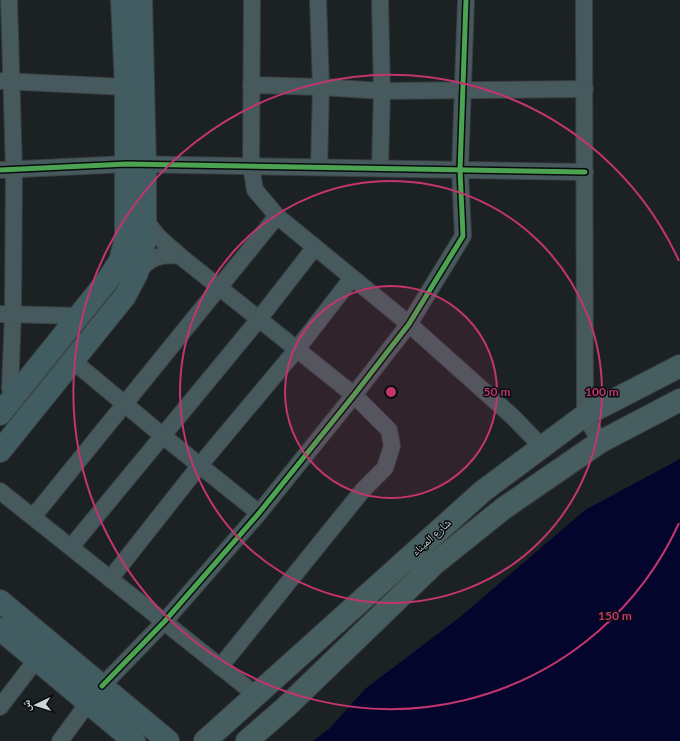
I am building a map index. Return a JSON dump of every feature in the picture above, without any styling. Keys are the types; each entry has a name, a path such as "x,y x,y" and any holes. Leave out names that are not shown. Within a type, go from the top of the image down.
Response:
{"main road":[{"path":"0,451 125,296 137,273 145,241 145,215 136,164 126,87 122,0"},
{"path":"0,414 10,388 81,316 120,261 126,238 136,164 141,0"},
{"name":"شارع الميناء","path":"205,741 483,491 585,415 680,366"},
{"path":"247,741 286,706 433,565 504,508 600,442 680,400"},
{"path":"0,601 168,741"},
{"path":"0,629 134,741"}],"street":[{"path":"9,0 6,81 7,314 10,388"},
{"path":"252,0 251,166 255,190 277,216 410,324 513,417 542,447"},
{"path":"318,0 320,87 319,167"},
{"path":"380,0 382,91 380,168"},
{"path":"102,686 164,622 259,512 354,395 410,324 463,236 460,170 466,0"},
{"path":"584,0 585,415 600,442"},
{"path":"6,81 126,87"},
{"path":"251,85 382,91 585,90"},
{"path":"7,170 136,164 585,172"},
{"path":"145,215 154,233 180,256 354,395 389,430 392,446 385,468 363,490 220,666"},
{"path":"33,517 277,216"},
{"path":"71,547 259,319 315,247"},
{"path":"137,273 145,264 159,256 169,254 180,256"},
{"path":"110,579 200,465 297,350 352,278"},
{"path":"7,314 81,316"},
{"path":"73,361 163,436 259,512"},
{"path":"0,491 256,695"},
{"path":"0,707 36,660"},
{"path":"60,741 88,703"}],"water":[{"path":"680,459 680,741 313,741 330,728 365,689 460,617 585,510"}],"cycle path":[{"path":"102,686 164,622 259,513 354,395 409,324 463,236 460,170 466,0"},
{"path":"0,170 127,164 585,172"}]}
